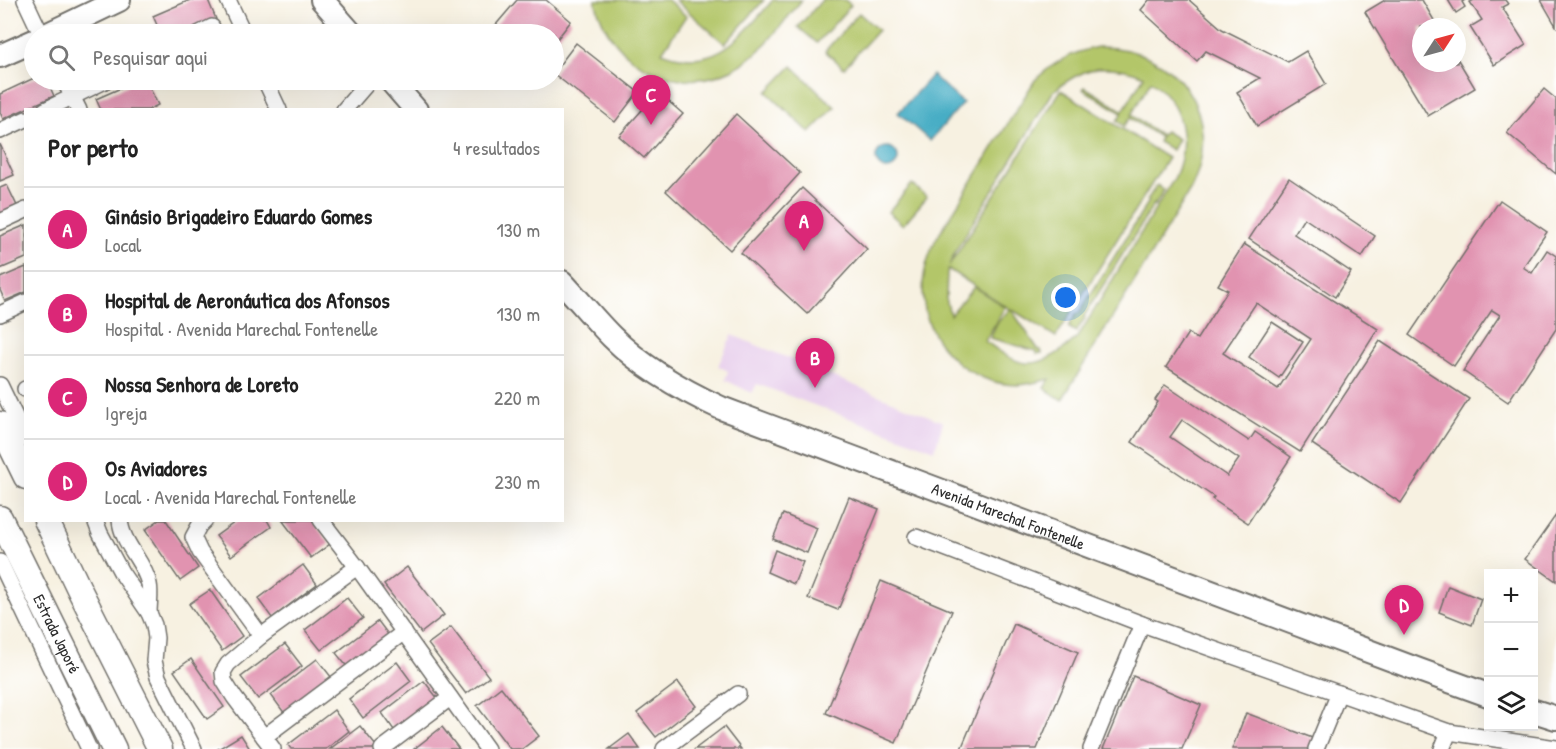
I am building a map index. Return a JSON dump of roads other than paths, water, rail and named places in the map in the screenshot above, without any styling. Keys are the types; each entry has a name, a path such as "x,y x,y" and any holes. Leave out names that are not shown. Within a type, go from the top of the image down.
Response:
{"main road":[{"path":"69,24 118,0"},
{"path":"322,0 343,24"},
{"path":"0,56 24,45"},
{"path":"399,90 414,108"},
{"name":"Avenida Marechal Fontenelle","path":"564,284 614,339 654,372 688,393 721,408 1484,694"},
{"path":"0,424 24,473"},
{"name":"Estrada Japoré","path":"0,518 114,749"},
{"path":"47,522 160,749"},
{"path":"1538,713 1556,718"}],"street":[{"path":"25,0 36,24"},
{"path":"228,0 239,24"},
{"path":"54,108 76,103 94,90"},
{"path":"270,90 278,108"},
{"path":"346,108 361,90"},
{"path":"0,131 24,120"},
{"path":"0,222 24,211"},
{"path":"0,314 24,303"},
{"path":"0,385 24,435"},
{"path":"96,522 121,572 149,613 156,638 154,661 158,677 194,749"},
{"path":"120,522 120,528 149,583 149,613"},
{"path":"203,522 193,537 200,552 261,636"},
{"path":"323,522 487,749"},
{"path":"916,537 1142,624 1449,732 1556,748"},
{"name":"Estrada Japoré","path":"0,562 88,749"},
{"path":"357,567 261,636 228,664 223,672 224,681 234,697 268,743 404,632"},
{"path":"1090,749 1142,624"},
{"path":"1316,749 1339,693"},
{"path":"664,749 738,694"},
{"path":"382,749 450,698"},
{"path":"1442,749 1449,732"}],"water":[{"path":"932,75 963,103 930,141 898,113"},
{"path":"887,147 895,150 898,158 895,166 887,169 879,166 876,158 879,150"}],"place":[{"name":"Nossa Senhora de Loreto","path":"651,125"},
{"name":"Ginásio Brigadeiro Eduardo Gomes","path":"804,251"},
{"name":"Hospital de Aeronáutica dos Afonsos","path":"815,388"},
{"name":"Os Aviadores","path":"1404,635"}]}
